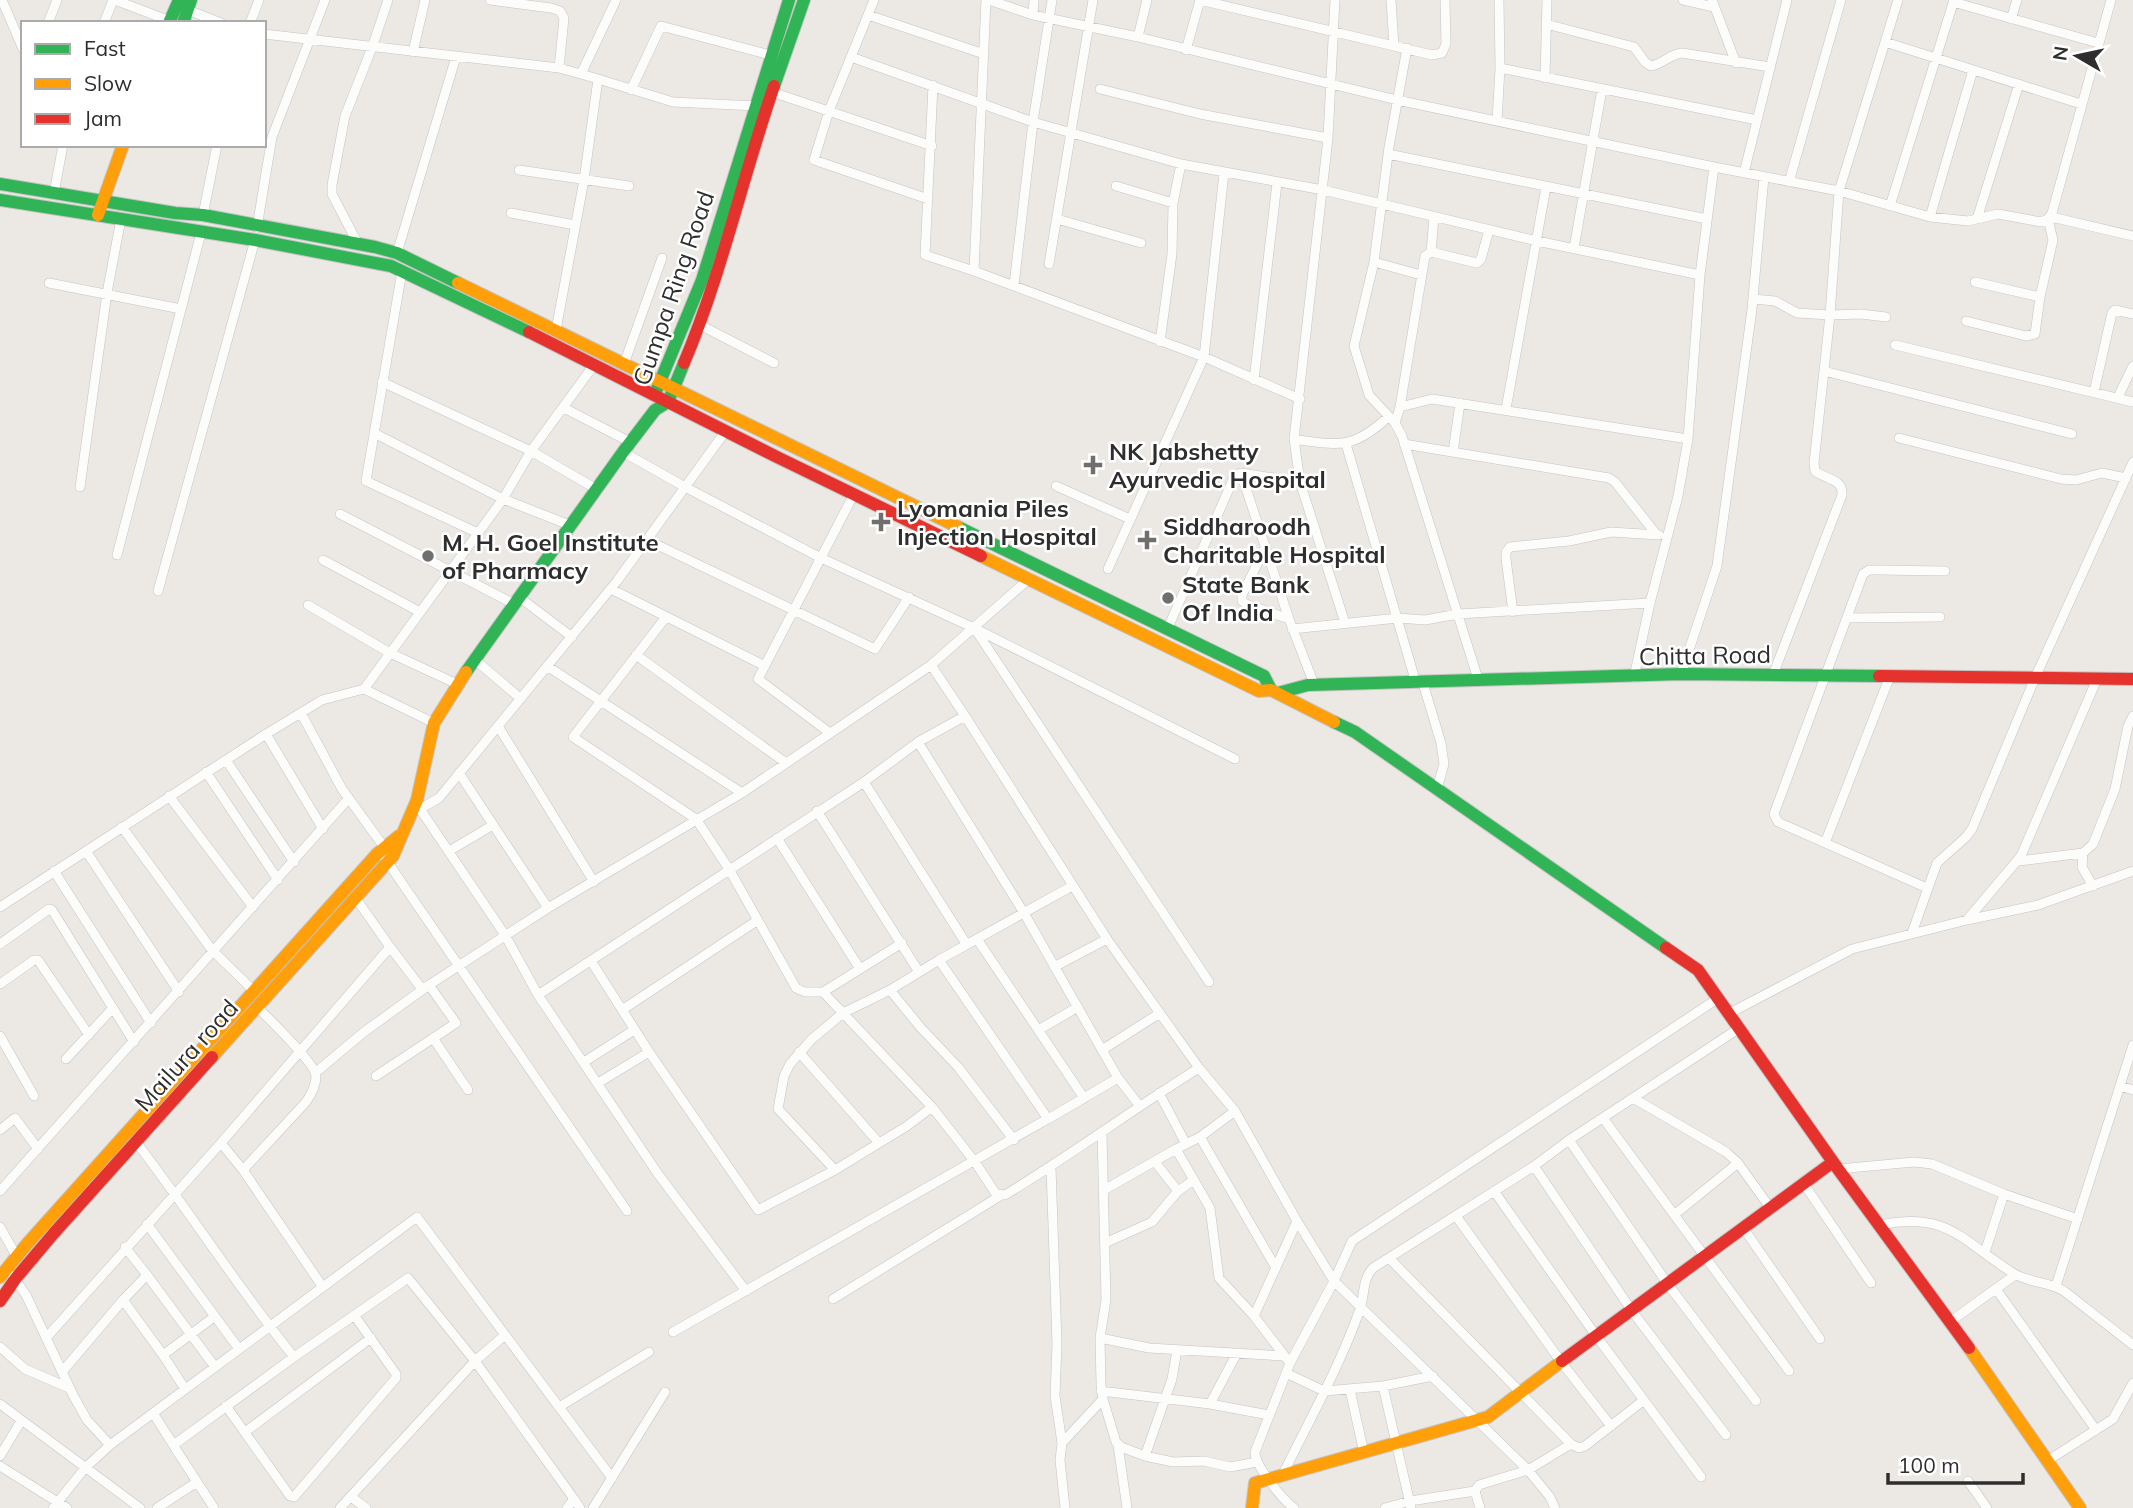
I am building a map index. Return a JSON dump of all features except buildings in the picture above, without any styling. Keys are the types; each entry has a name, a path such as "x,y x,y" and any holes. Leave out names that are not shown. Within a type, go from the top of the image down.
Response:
{"street":[{"path":"2,0 21,44"},
{"path":"49,21 57,0"},
{"path":"105,21 114,0 171,21"},
{"path":"251,21 259,0"},
{"path":"158,591 256,233 272,137 325,0"},
{"path":"358,244 332,194 332,185 345,116 388,0"},
{"path":"413,51 425,0"},
{"path":"490,0 552,4 561,11 564,18 559,68"},
{"path":"581,74 616,0"},
{"name":"Gumpa Ring Road","path":"655,410 655,395 702,280 789,0"},
{"name":"Gumpa Ring Road","path":"655,410 668,402 700,325 772,92 804,0"},
{"path":"874,0 829,111 814,161 928,199"},
{"path":"974,271 988,0 1048,19 1138,37 1397,100 1839,191 1930,217 1968,221 1998,214 2041,222 2056,218 2133,236"},
{"path":"1033,15 1034,0"},
{"path":"1014,285 1033,122 1052,0"},
{"path":"1049,264 1093,0"},
{"path":"1138,37 1147,0"},
{"path":"1186,50 1200,0 1432,55 1442,54 1446,44 1445,0"},
{"path":"1335,0 1328,138 1294,439 1300,482 1345,623"},
{"path":"1391,0 1394,46"},
{"path":"1497,121 1500,68 1499,0"},
{"path":"1545,78 1548,0"},
{"path":"1683,0 1713,3 1736,62"},
{"path":"1745,173 1787,0"},
{"path":"1788,182 1841,0"},
{"path":"1773,675 1842,495 1843,487 1840,483 1820,475 1815,471 1814,463 1830,316 1839,191 1898,0"},
{"path":"2011,19 2017,0"},
{"path":"1966,321 2031,337 2035,334 2053,240 2048,219 2110,0"},
{"path":"1890,206 1954,1 2098,43"},
{"path":"175,21 186,3 218,21"},
{"path":"868,15 984,54"},
{"path":"1546,24 1634,47 1651,66 1682,53 1770,67"},
{"path":"631,90 661,26 770,55"},
{"path":"266,34 559,68 663,101 755,106"},
{"path":"1885,42 2081,104"},
{"path":"1407,48 1388,154 1374,262 1354,346 1369,395 1392,420 1404,444 1478,680"},
{"path":"397,253 456,57"},
{"path":"850,57 1033,122 1181,164 1323,190 1537,241 1700,275"},
{"path":"1500,68 1757,121"},
{"path":"1930,217 1973,70"},
{"path":"556,330 584,180 598,79"},
{"path":"1977,219 2019,84"},
{"path":"933,85 925,255 1014,285 1204,357 1300,398"},
{"path":"1100,89 1200,114 1328,138"},
{"path":"1574,248 1602,89"},
{"path":"772,92 932,146"},
{"path":"54,193 63,147"},
{"path":"98,215 122,147"},
{"path":"118,164 129,147"},
{"path":"203,215 217,147"},
{"path":"1388,154 1707,219"},
{"path":"1160,342 1172,254 1173,203 1181,164"},
{"path":"1634,677 1678,496 1688,439 1700,275 1714,167"},
{"path":"519,170 629,186"},
{"path":"1108,569 1204,357 1224,173"},
{"path":"1681,674 1717,566 1753,299 1764,177"},
{"path":"1254,380 1277,183"},
{"path":"0,184 203,215 256,233 402,271 725,432 1259,691 1275,692 1336,721 1698,970 1836,1166 1951,1321 2079,1508"},
{"path":"1116,186 1173,203"},
{"path":"1506,409 1546,187"},
{"path":"0,200 201,233 256,233 358,244 397,253 1264,676 1275,692"},
{"path":"511,213 575,225"},
{"path":"1432,252 1434,217"},
{"path":"80,487 107,293 121,219"},
{"path":"1057,219 1142,243"},
{"path":"1294,439 1346,444 1392,420 1400,407 1424,256 1432,252 1477,263 1481,259 1489,230"},
{"path":"117,555 201,233"},
{"path":"624,364 662,258"},
{"path":"1374,262 1421,275"},
{"path":"402,271 366,481 478,533"},
{"path":"1975,282 2040,297"},
{"path":"49,283 181,309"},
{"path":"1753,299 1775,301 1797,313 1886,317"},
{"path":"2094,392 2112,313 2119,309 2133,314"},
{"path":"700,325 774,363"},
{"path":"1895,345 2133,402"},
{"path":"0,907 266,734 323,700 364,688 503,499 531,451 594,365"},
{"path":"2118,397 2133,366"},
{"path":"1824,371 2072,434"},
{"path":"382,382 531,451 598,490"},
{"path":"1400,407 1432,399 1688,439"},
{"path":"1453,452 1460,403"},
{"path":"564,408 628,447 685,487 821,558 974,628 1235,760"},
{"name":"Mailura road","path":"0,1301 5,1273 17,1257 254,991 400,836 417,807 434,723 457,684 655,410"},
{"path":"725,432 611,589 572,637 439,798 417,807 505,935 538,995 658,1174 746,1291"},
{"path":"374,433 503,499 572,526"},
{"path":"1899,438 2061,480 2076,480 2102,473 2126,478"},
{"path":"1346,444 1398,618 1441,743 1444,764 1437,789"},
{"path":"1404,444 1609,478 1657,535"},
{"path":"1912,933 1937,863 1972,829 2035,678 2133,462"},
{"path":"1167,630 1233,478 1241,472 1300,482"},
{"path":"1241,472 1291,624 1314,684"},
{"path":"1056,486 1129,519"},
{"path":"830,733 758,679 853,494"},
{"path":"340,514 450,571 517,601 572,637"},
{"path":"1513,612 1506,559 1506,552 1510,547 1570,541 1611,532 1668,536"},
{"path":"647,540 876,649 909,597"},
{"path":"1265,548 1242,595 1242,601 1291,624 1368,623 1398,618 1425,620 1458,614 1650,603"},
{"path":"323,560 419,612"},
{"path":"315,1073 364,1032 425,987 548,908 742,793 931,665 1042,569"},
{"path":"1927,888 1778,822 1774,814 1849,618 1863,574 1870,570 1945,571"},
{"path":"611,589 765,666"},
{"path":"308,605 390,653 457,684"},
{"path":"666,617 573,737 696,819 729,870 796,988 805,992 823,992 902,943"},
{"path":"1849,618 1940,617"},
{"path":"974,628 1209,982"},
{"path":"636,655 786,763"},
{"path":"474,659 520,698"},
{"path":"931,665 1107,939 1199,1068 1235,1111 1334,1281 1528,1470 1550,1497 1555,1508"},
{"path":"547,666 742,793"},
{"name":"Chitta Road","path":"1275,692 1314,684 1681,674 2133,680"},
{"path":"1825,843 1890,676"},
{"path":"1967,920 2019,861 2097,679"},
{"path":"364,688 434,723"},
{"path":"301,713 349,799 458,968 627,1211"},
{"path":"538,995 864,782 918,742 965,716"},
{"path":"2019,861 2082,853 2093,844 2115,789 2128,726 2133,716"},
{"path":"498,726 594,882"},
{"path":"266,734 323,829"},
{"path":"918,742 1024,913 1118,1078 1139,1105"},
{"path":"226,760 293,862"},
{"path":"206,772 278,880"},
{"path":"459,772 548,908"},
{"path":"864,782 967,945"},
{"path":"169,796 253,907"},
{"path":"0,1191 349,799"},
{"path":"817,811 919,972"},
{"path":"449,851 493,825"},
{"path":"122,827 212,950 254,991"},
{"path":"777,838 860,969"},
{"path":"86,851 179,992"},
{"name":"Mailura road","path":"5,1273 136,1142 355,897 384,853"},
{"path":"2082,853 2082,867 2093,886"},
{"path":"1728,1014 1842,953 1912,933 2038,905 2133,871"},
{"path":"54,872 151,1023"},
{"path":"835,1170 778,1109 784,1076 799,1052 843,1013 890,990 1072,886"},
{"path":"355,897 390,947 456,1023 376,1076"},
{"path":"0,944 49,909 52,910 134,1042"},
{"path":"622,1010 758,920"},
{"path":"977,939 1084,1098"},
{"path":"1054,967 1107,939"},
{"path":"46,1338 174,1192 221,1143 390,947"},
{"path":"0,984 34,960 38,960 89,1035"},
{"path":"939,960 1048,1119 1051,1117"},
{"path":"591,961 634,1030 758,1210 835,1170 907,1126 932,1107"},
{"path":"890,990 958,1067 1014,1140"},
{"path":"823,992 932,1107 1000,1196"},
{"path":"1294,1508 1285,1501 1276,1477 1256,1462 1255,1452 1286,1373 1287,1359 1334,1281 1348,1248 1358,1235 1717,999"},
{"path":"243,1170 306,1102 315,1085 315,1073 257,1007"},
{"path":"1040,1029 1077,1007"},
{"path":"66,1059 112,1009"},
{"path":"1102,1050 1160,1013"},
{"path":"1276,1477 1324,1391 1361,1306 1369,1272 1534,1166 1738,1029"},
{"path":"584,1062 634,1030"},
{"path":"0,1036 34,1096"},
{"path":"433,1038 468,1090"},
{"path":"2056,1286 2133,1045"},
{"path":"598,1083 649,1052"},
{"path":"799,1052 879,1143"},
{"path":"833,1299 1051,1167 1139,1105 1199,1068"},
{"path":"673,1332 1014,1140 1118,1078"},
{"path":"2120,1086 2133,1090"},
{"path":"1159,1093 1186,1144"},
{"path":"1633,1098 1726,1152 1738,1163 1771,1209"},
{"path":"1104,1190 1200,1137 1235,1111"},
{"path":"0,1130 15,1118 38,1149"},
{"path":"1603,1118 1789,1371"},
{"path":"1102,1133 1106,1300 1100,1338 1102,1395 1118,1445 1127,1508"},
{"path":"1200,1137 1276,1268"},
{"path":"1569,1140 1667,1283 1756,1401"},
{"path":"136,1142 269,1326 295,1357"},
{"path":"221,1143 243,1170 322,1286"},
{"path":"1176,1149 1210,1208 1219,1278 1254,1316 1287,1359"},
{"path":"1252,1508 1255,1483 1479,1421 1492,1415 1704,1256 1804,1184 1836,1166 1914,1161 1932,1164 2004,1194 2078,1219"},
{"path":"1155,1162 1178,1191"},
{"path":"1674,1215 1738,1163"},
{"path":"1534,1166 1632,1311 1726,1435"},
{"path":"1051,1167 1057,1343 1055,1396 1062,1443 1059,1460 1065,1508"},
{"path":"1105,1243 1152,1222 1178,1191 1194,1180"},
{"path":"1804,1184 1871,1283"},
{"path":"1494,1191 1701,1477"},
{"path":"1985,1252 2004,1194"},
{"path":"1455,1216 1611,1426"},
{"path":"0,1466 60,1506 85,1468 110,1445 417,1217 612,1478"},
{"path":"1254,1316 1297,1221"},
{"path":"1880,1225 1903,1221 1933,1222 1985,1252 2015,1275 2056,1286 2133,1345"},
{"path":"147,1224 239,1349"},
{"path":"0,1227 17,1257"},
{"path":"1744,1229 1820,1339"},
{"path":"125,1247 215,1367"},
{"path":"1389,1258 1571,1444 1579,1448 1585,1446 1644,1401"},
{"path":"5,1273 46,1338 87,1420 110,1445"},
{"path":"62,1372 147,1275"},
{"path":"1951,1321 2015,1275"},
{"path":"174,1446 226,1406 408,1278 475,1361 580,1508"},
{"path":"1996,1289 2096,1430"},
{"path":"123,1300 185,1389"},
{"path":"226,1406 290,1496 294,1497 396,1380 396,1374 354,1315"},
{"path":"163,1355 214,1317"},
{"path":"340,1508 475,1361 505,1335"},
{"path":"245,1432 372,1338"},
{"path":"1100,1338 1149,1348 1287,1359"},
{"path":"0,1347 25,1369 69,1388"},
{"path":"1145,1456 1172,1379 1177,1350"},
{"path":"559,1407 649,1352"},
{"path":"1210,1404 1237,1353"},
{"path":"1286,1373 1324,1391 1383,1386 1433,1376"},
{"path":"2048,1461 2118,1414 2133,1382"},
{"path":"1383,1386 1410,1504"},
{"path":"1350,1390 1364,1453"},
{"path":"593,1508 665,1392"},
{"path":"1062,1443 1102,1395"},
{"path":"1102,1395 1210,1404 1269,1415"},
{"path":"0,1404 140,1508"},
{"path":"153,1413 214,1508"},
{"path":"0,1456 21,1421"},
{"path":"1384,1508 1475,1491 1479,1485 1528,1470 1571,1444"},
{"path":"1118,1445 1145,1456 1173,1462 1204,1461 1230,1467 1256,1462"},
{"path":"1968,1481 1987,1508"},
{"path":"157,1508 197,1482"},
{"path":"1475,1491 1480,1508"},
{"path":"351,1497 366,1508"},
{"path":"567,1508 574,1499"}],"traffic: fast":[{"path":"170,21 179,0"},
{"path":"184,21 191,0"},
{"path":"657,389 702,280 789,0"},
{"path":"774,86 804,0"},
{"path":"0,184 175,213 203,215 375,247 397,253 458,283"},
{"path":"0,200 255,240 391,266 529,332"},
{"path":"466,672 623,452 655,410 668,402 684,363"},
{"path":"958,527 1264,676 1271,690"},
{"path":"1278,693 1308,685 1681,674 1879,676"},
{"path":"1334,722 1355,732 1666,948"}],"traffic: slow":[{"path":"98,215 122,147"},
{"path":"458,283 958,527"},
{"path":"981,556 1259,691 1271,690 1334,722"},
{"path":"212,1057 393,856 417,800 434,723 466,672"},
{"path":"0,1277 377,854 399,836"},
{"path":"1969,1348 2080,1508"},
{"path":"1252,1508 1255,1483 1488,1417 1562,1361"}],"traffic: jam":[{"path":"684,363 710,295 774,86"},
{"path":"529,332 981,556"},
{"path":"1879,676 2133,679"},
{"path":"1666,948 1698,970 1838,1169 1969,1348"},
{"path":"0,1301 54,1233 212,1057"},
{"path":"1562,1361 1833,1162"}],"place":[{"name":"NK Jabshetty Ayurvedic Hospital","path":"1093,465"},
{"name":"Lyomania Piles Injection Hospital","path":"881,522"},
{"name":"Siddharoodh Charitable Hospital","path":"1147,540"},
{"name":"M. H. Goel Institute of Pharmacy","path":"428,556"},
{"name":"State Bank Of India","path":"1168,598"}]}
